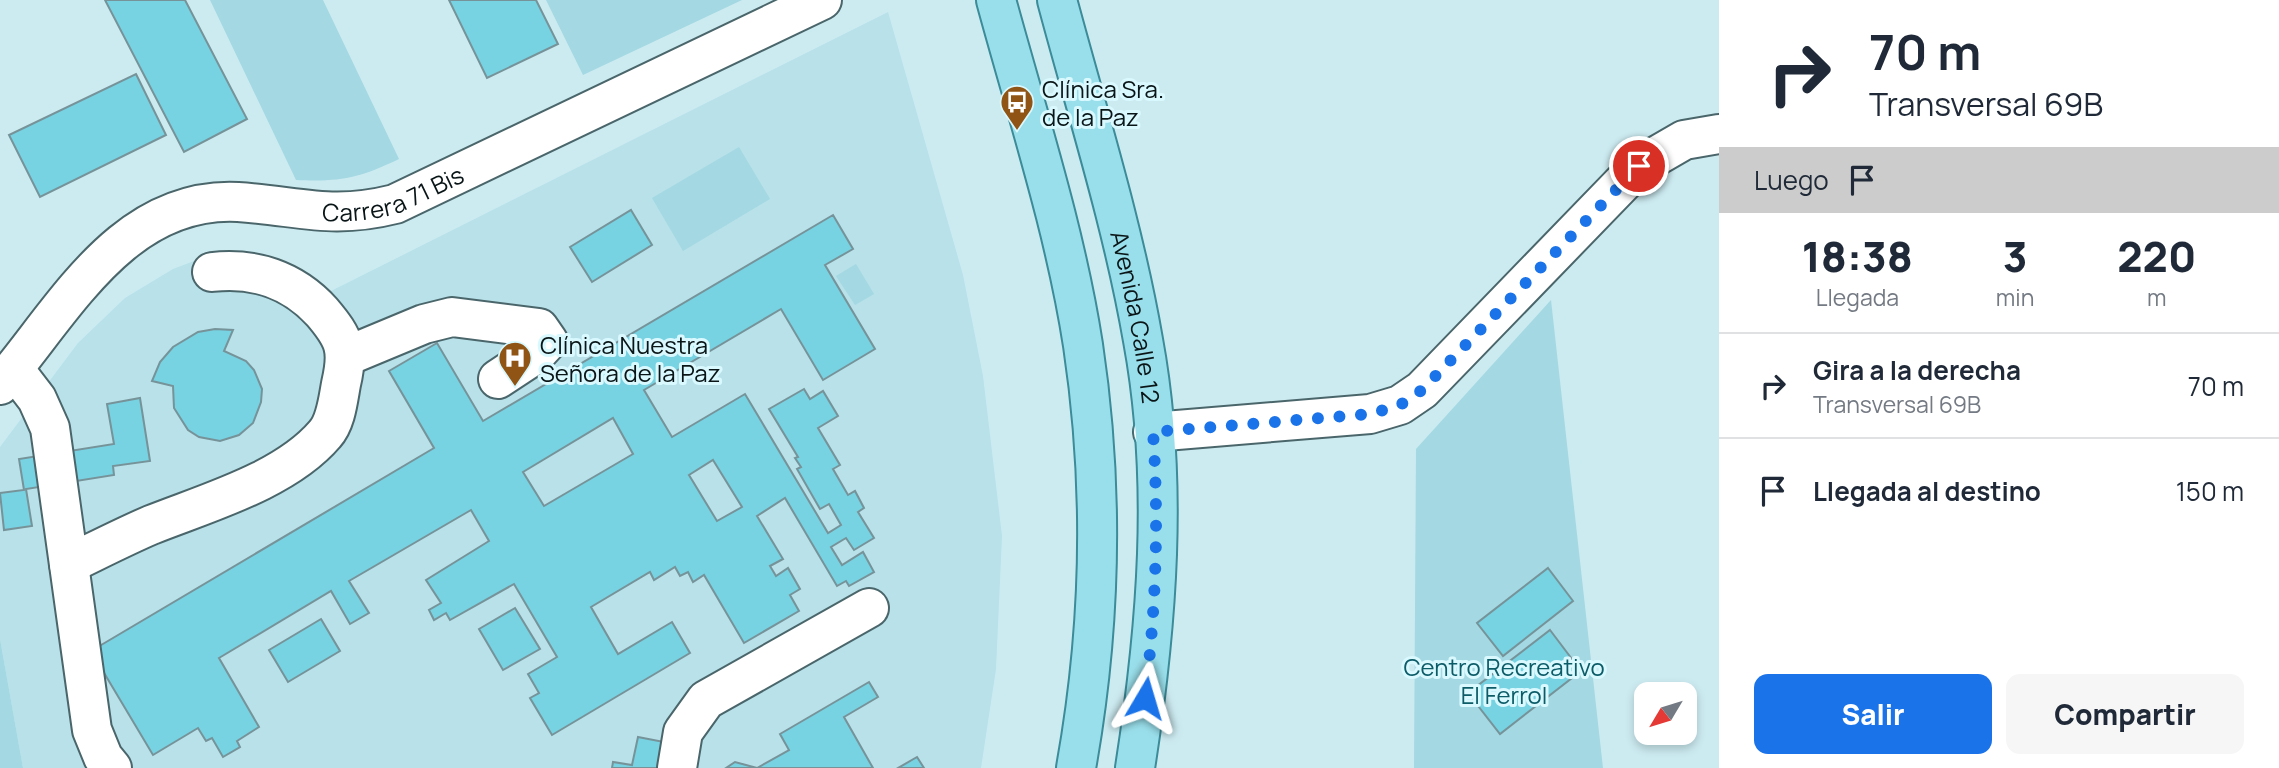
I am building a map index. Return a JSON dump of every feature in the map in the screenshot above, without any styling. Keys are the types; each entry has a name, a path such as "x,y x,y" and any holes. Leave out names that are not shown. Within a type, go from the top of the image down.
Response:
{"main road":[{"path":"996,0 1065,258 1083,345 1091,425 1097,567 1094,640 1076,768"},
{"name":"Avenida Calle 12","path":"1057,0 1130,275 1144,342 1157,494 1157,567 1153,634 1135,768"}],"street":[{"name":"Carrera 71 Bis","path":"7,377 103,259 130,235 158,218 194,206 237,202 338,214 363,212 395,204 822,0"},
{"path":"1153,432 1370,414 1400,405 1422,390 1639,166 1684,140 1719,134"},
{"path":"69,564 149,526 224,497 285,466 326,434 336,411 347,356 328,319 309,298 255,271 212,272"},
{"path":"347,356 424,324 452,317 539,328 548,341 536,354 498,379"},
{"path":"7,377 37,400 50,428 92,730 103,757 112,768"},
{"path":"677,768 683,732 706,699 869,608"}],"shaded area":[{"name":"Clínica Nuestra Señora de la Paz","path":"888,12 963,275 983,376 1002,536 996,669 981,768 23,768 0,639 0,447 78,343 125,298 173,269 218,252 251,252 283,260 308,273 329,292"}],"green space":[{"path":"210,0 323,0 399,159 372,171 349,177 296,180"},
{"path":"546,0 742,0 583,75"},
{"path":"739,147 770,199 683,251 652,198"},
{"path":"856,264 874,294 855,305 836,276"},
{"name":"Centro Recreativo El Ferrol","path":"1551,300 1603,768 1414,768 1416,449"},
{"path":"0,639 23,768 0,768"}],"building":[{"path":"105,0 185,0 247,119 184,152"},
{"path":"449,0 536,0 558,44 487,78"},
{"path":"136,74 166,135 40,197 9,135"},
{"path":"631,210 652,245 592,282 570,247"},
{"path":"833,215 853,249 825,265 875,349 823,380 781,309 644,390 672,437 745,394 828,533 841,525 829,504 820,509 797,469 801,467 795,458 798,457 769,409 804,389 810,399 823,391 838,416 818,428 840,465 833,469 848,495 855,491 864,508 858,512 874,538 854,550 846,538 831,547 842,565 863,552 874,572 849,586 846,581 837,586 785,498 757,516 783,559 770,566 776,576 788,568 800,589 790,595 799,611 744,643 704,575 693,582 688,572 680,576 675,567 654,580 650,572 591,607 618,654 672,622 690,653 552,735 530,698 539,693 528,674 557,657 514,584 450,620 446,613 434,620 429,610 441,603 426,580 489,541 471,510 349,581 369,613 350,624 331,591 219,658 259,727 237,741 240,747 223,757 212,738 206,741 198,728 153,755 91,651 434,448 389,371 437,343 483,421","holes":["613,418 633,454 544,506 523,472","713,460 742,507 717,521 689,475"]},
{"path":"233,330 224,351 246,361 254,370 262,389 261,402 253,423 239,435 220,441 199,437 188,430 174,408 173,386 152,381 160,362 173,347 198,332"},
{"path":"140,398 150,461 113,466 114,475 26,489 32,526 4,530 0,493 24,490 19,459 114,444 107,404"},
{"path":"1548,568 1573,601 1503,656 1477,623"},
{"path":"515,608 540,649 503,670 479,629"},
{"path":"321,619 340,651 288,682 269,650"},
{"path":"1550,630 1581,671 1500,734 1468,693"},
{"path":"869,682 878,697 844,717 873,768 757,768 789,750 780,734"},
{"path":"638,737 664,742 658,768 612,768 613,762 632,765"},
{"path":"917,757 924,768 898,768"},
{"path":"735,762 757,768 726,768"}],"place":[{"name":"Clínica Sra. de la Paz","path":"1017,132"},
{"name":"Clínica Nuestra Señora de la Paz","path":"515,388"}],"route":[{"path":"1145,698 1153,634 1157,567 1157,494 1153,432 1370,414 1400,405 1422,390 1639,166"}]}
